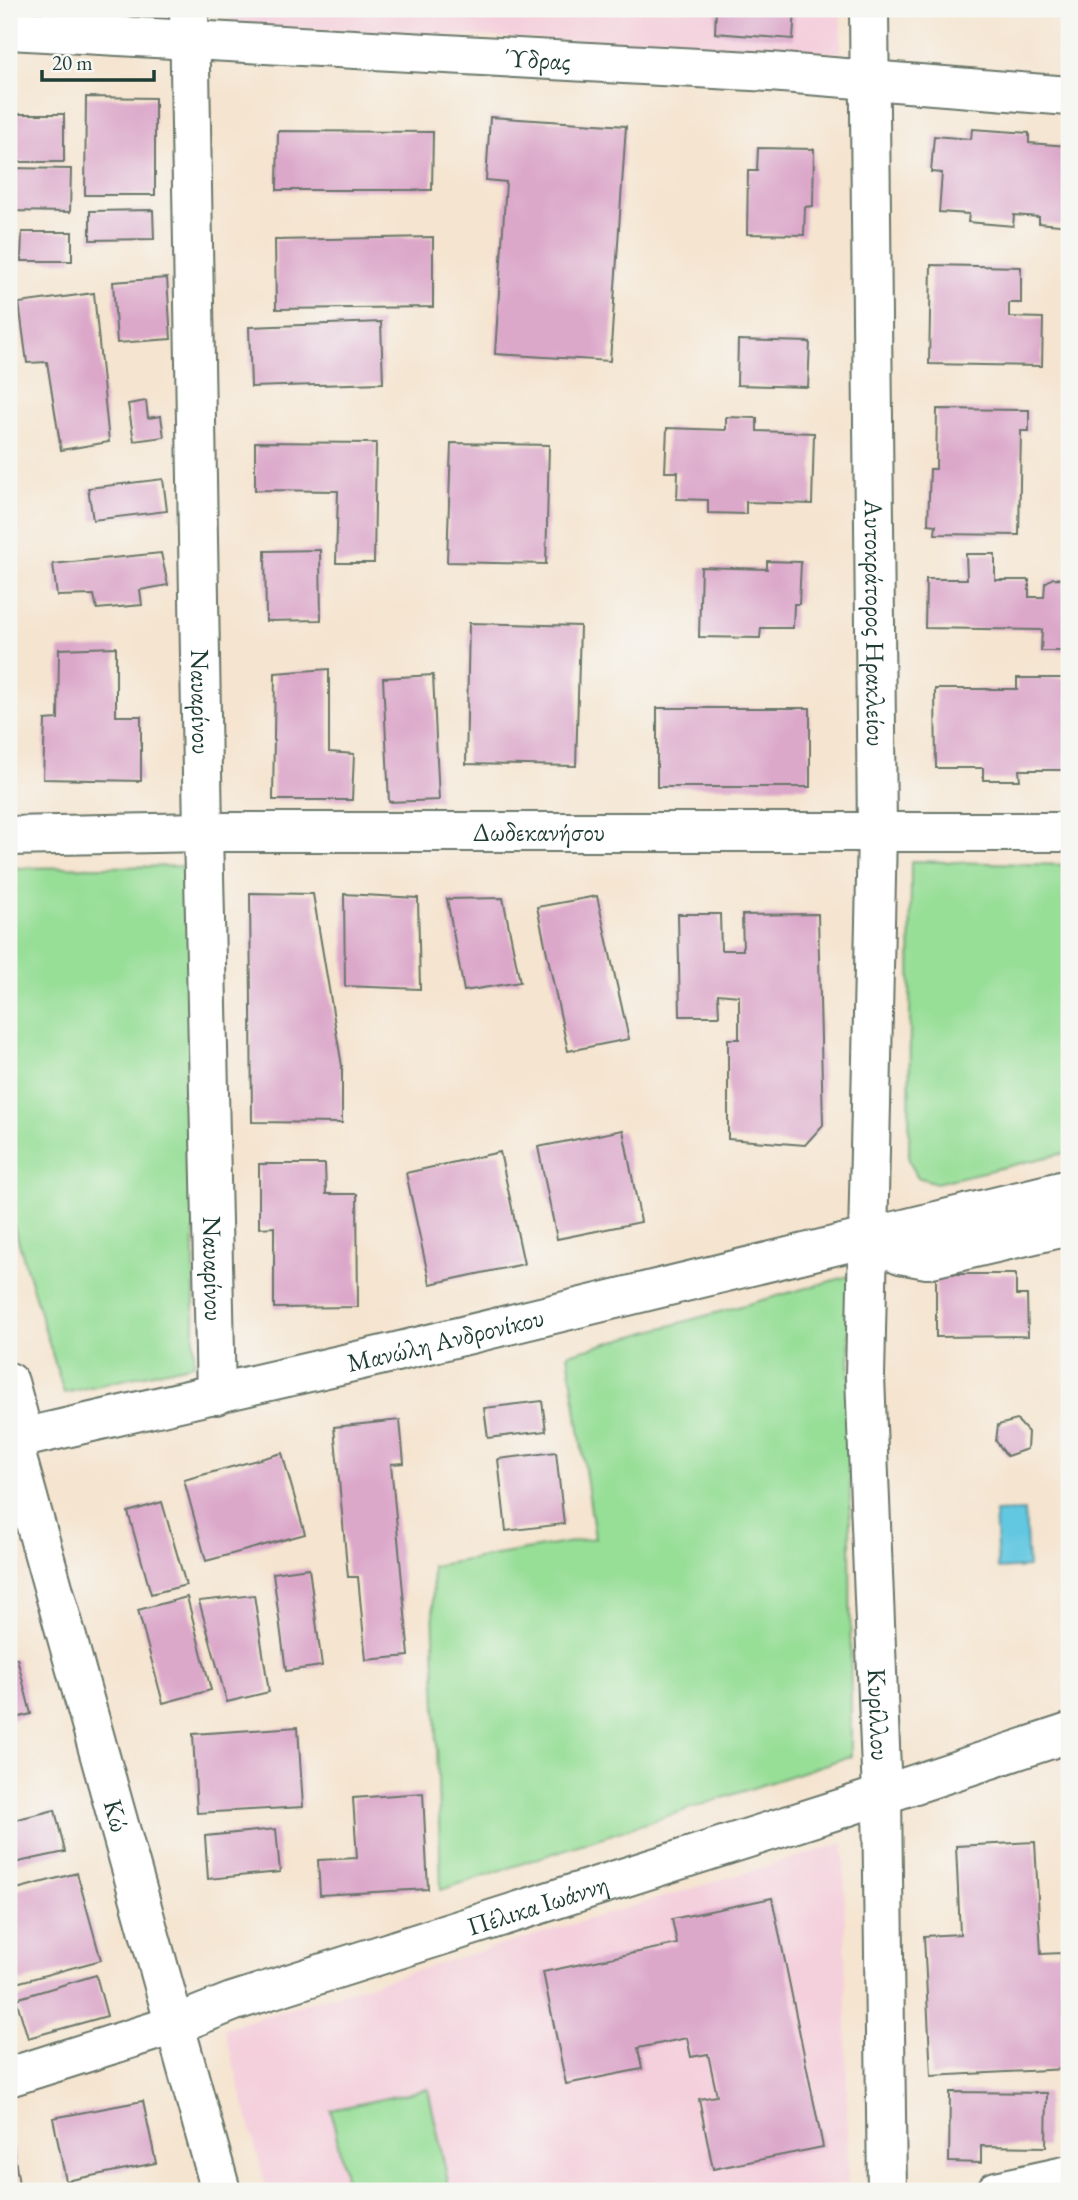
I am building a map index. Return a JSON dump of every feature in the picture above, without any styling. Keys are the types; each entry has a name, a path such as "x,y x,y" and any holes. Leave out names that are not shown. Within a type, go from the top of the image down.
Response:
{"street":[{"name":"Αυτοκράτορος Ηρακλείου","path":"867,1239 877,832 869,9"},
{"name":"Ύδρας","path":"9,30 190,24 1069,96"},
{"name":"Ναυαρίνου","path":"190,24 216,1395"},
{"name":"Δωδεκανήσου","path":"9,836 204,832 1069,832"},
{"name":"Μανώλη Ανδρονίκου","path":"15,1440 216,1395 1069,1189"},
{"path":"867,1239 900,1254 927,1259 1069,1226"},
{"name":"Κυρίλλου","path":"867,1239 865,1377 882,1796 887,2191"},
{"name":"Κώ","path":"9,1382 15,1440 221,2191"},
{"name":"Πέλικα Ιωάννη","path":"9,2077 174,2025 232,2002 882,1796 1069,1733"},
{"path":"996,2191 1069,2175"}],"shaded area":[{"path":"229,9 841,9 841,53 229,25"},
{"path":"844,1843 848,2183 810,2191 267,2191 224,2028"}],"green space":[{"path":"911,861 1069,865 1069,1152 936,1183 917,1177 909,1160"},
{"path":"194,866 194,1364 64,1393 9,1210 9,868"},
{"path":"849,1276 851,1756 441,1890 432,1566 595,1538 568,1354"},
{"path":"428,2089 450,2191 348,2191 331,2110"}],"water":[{"path":"1025,1511 1028,1567 998,1569 995,1512"}],"building":[{"path":"9,9 48,9 48,20 9,20"},
{"path":"75,9 145,9 145,14 76,16"},
{"path":"716,9 795,9 793,39 715,33"},
{"path":"1042,9 1069,9 1069,31 1064,30 1065,15 1042,14"},
{"path":"86,97 155,98 155,195 85,195"},
{"path":"9,114 64,114 64,162 9,162"},
{"path":"490,117 626,126 610,361 495,354 506,182 486,180"},
{"path":"972,129 1029,133 1029,143 1069,146 1069,226 1039,223 1039,217 1014,215 1013,226 968,222 969,214 939,212 942,173 931,172 934,136 971,139"},
{"path":"278,131 433,132 432,190 277,190"},
{"path":"758,148 814,149 813,206 805,207 804,235 747,234 748,171 757,171"},
{"path":"9,168 71,169 70,212 9,211"},
{"path":"153,210 154,239 90,240 90,211"},
{"path":"22,232 72,232 72,261 21,261"},
{"path":"433,237 433,307 276,309 275,240"},
{"path":"931,265 1021,267 1021,303 1009,303 1009,317 1043,318 1042,366 929,364"},
{"path":"167,278 171,339 117,343 113,282"},
{"path":"94,293 109,442 61,450 47,362 27,363 19,303"},
{"path":"381,322 383,383 251,387 249,327"},
{"path":"738,340 810,342 808,387 737,385"},
{"path":"146,401 148,418 161,416 164,437 134,441 128,404"},
{"path":"937,409 1029,410 1029,431 1021,431 1019,535 935,534 936,525 928,524 930,469 936,469"},
{"path":"726,417 757,418 757,431 814,433 812,504 746,502 746,514 708,513 708,500 677,499 678,472 665,472 667,428 726,430"},
{"path":"255,442 376,443 374,563 336,563 338,491 255,490"},
{"path":"451,443 549,445 546,564 447,562"},
{"path":"163,479 167,511 93,520 88,488"},
{"path":"320,550 321,620 266,621 265,551"},
{"path":"161,553 168,585 140,590 142,605 97,609 94,595 57,596 53,564"},
{"path":"966,554 995,554 995,580 1029,580 1029,597 1044,597 1045,583 1053,578 1065,579 1069,583 1069,633 1066,632 1066,651 1041,651 1042,630 925,628 926,579 967,579"},
{"path":"767,561 801,562 799,604 794,604 793,628 761,628 760,638 699,637 701,567 767,569"},
{"path":"469,623 580,626 576,766 466,764"},
{"path":"116,647 116,716 141,716 141,781 43,779 45,720 58,719 59,649"},
{"path":"329,669 329,752 354,754 352,800 273,800 275,673"},
{"path":"433,675 439,800 389,802 383,678"},
{"path":"1017,678 1069,678 1069,770 1019,770 1020,780 983,780 983,768 936,768 935,689 1017,689"},
{"path":"657,708 810,708 810,787 657,787"},
{"path":"250,893 313,894 342,1066 342,1123 252,1122"},
{"path":"344,894 418,898 420,989 345,986"},
{"path":"597,896 629,1039 568,1051 537,907"},
{"path":"503,898 520,982 464,991 447,899"},
{"path":"678,914 720,914 721,950 743,950 742,915 818,914 823,1125 805,1145 728,1139 728,1039 739,1039 739,996 718,994 719,1016 680,1016"},
{"path":"623,1130 641,1222 557,1239 538,1147"},
{"path":"500,1152 524,1264 430,1284 406,1173"},
{"path":"259,1164 325,1164 326,1194 357,1194 358,1307 274,1308 274,1227 259,1228"},
{"path":"936,1274 1016,1274 1016,1295 1027,1295 1028,1336 936,1337"},
{"path":"542,1401 546,1431 488,1438 484,1408"},
{"path":"400,1420 404,1463 391,1464 409,1656 366,1660 358,1577 348,1577 334,1427"},
{"path":"1017,1420 1028,1432 1027,1449 1007,1456 996,1441 998,1425"},
{"path":"556,1452 564,1524 506,1531 498,1459"},
{"path":"282,1453 305,1534 206,1561 184,1480"},
{"path":"162,1502 186,1585 151,1594 128,1512"},
{"path":"309,1568 322,1666 286,1671 273,1573"},
{"path":"254,1595 269,1692 227,1702 199,1601"},
{"path":"187,1597 211,1690 163,1703 138,1610"},
{"path":"17,1658 31,1714 9,1720 9,1660"},
{"path":"298,1727 303,1807 197,1813 193,1734"},
{"path":"423,1793 428,1889 320,1895 318,1860 357,1858 353,1798"},
{"path":"55,1810 65,1852 9,1864 9,1821"},
{"path":"276,1829 280,1872 208,1879 205,1836"},
{"path":"1035,1842 1041,1954 1061,1953 1066,2069 931,2076 924,1936 960,1934 956,1846"},
{"path":"77,1873 101,1960 9,1985 9,1891"},
{"path":"772,1898 823,2147 713,2169 699,2099 717,2096 708,2054 691,2057 687,2038 638,2048 642,2069 566,2084 543,1972 677,1944 672,1919"},
{"path":"96,1975 107,2016 28,2038 16,1999"},
{"path":"950,2092 1047,2093 1046,2147 981,2146 981,2163 949,2162"},
{"path":"143,2101 156,2163 66,2181 53,2118"},
{"path":"13,2146 20,2191 9,2191 9,2147"}]}
